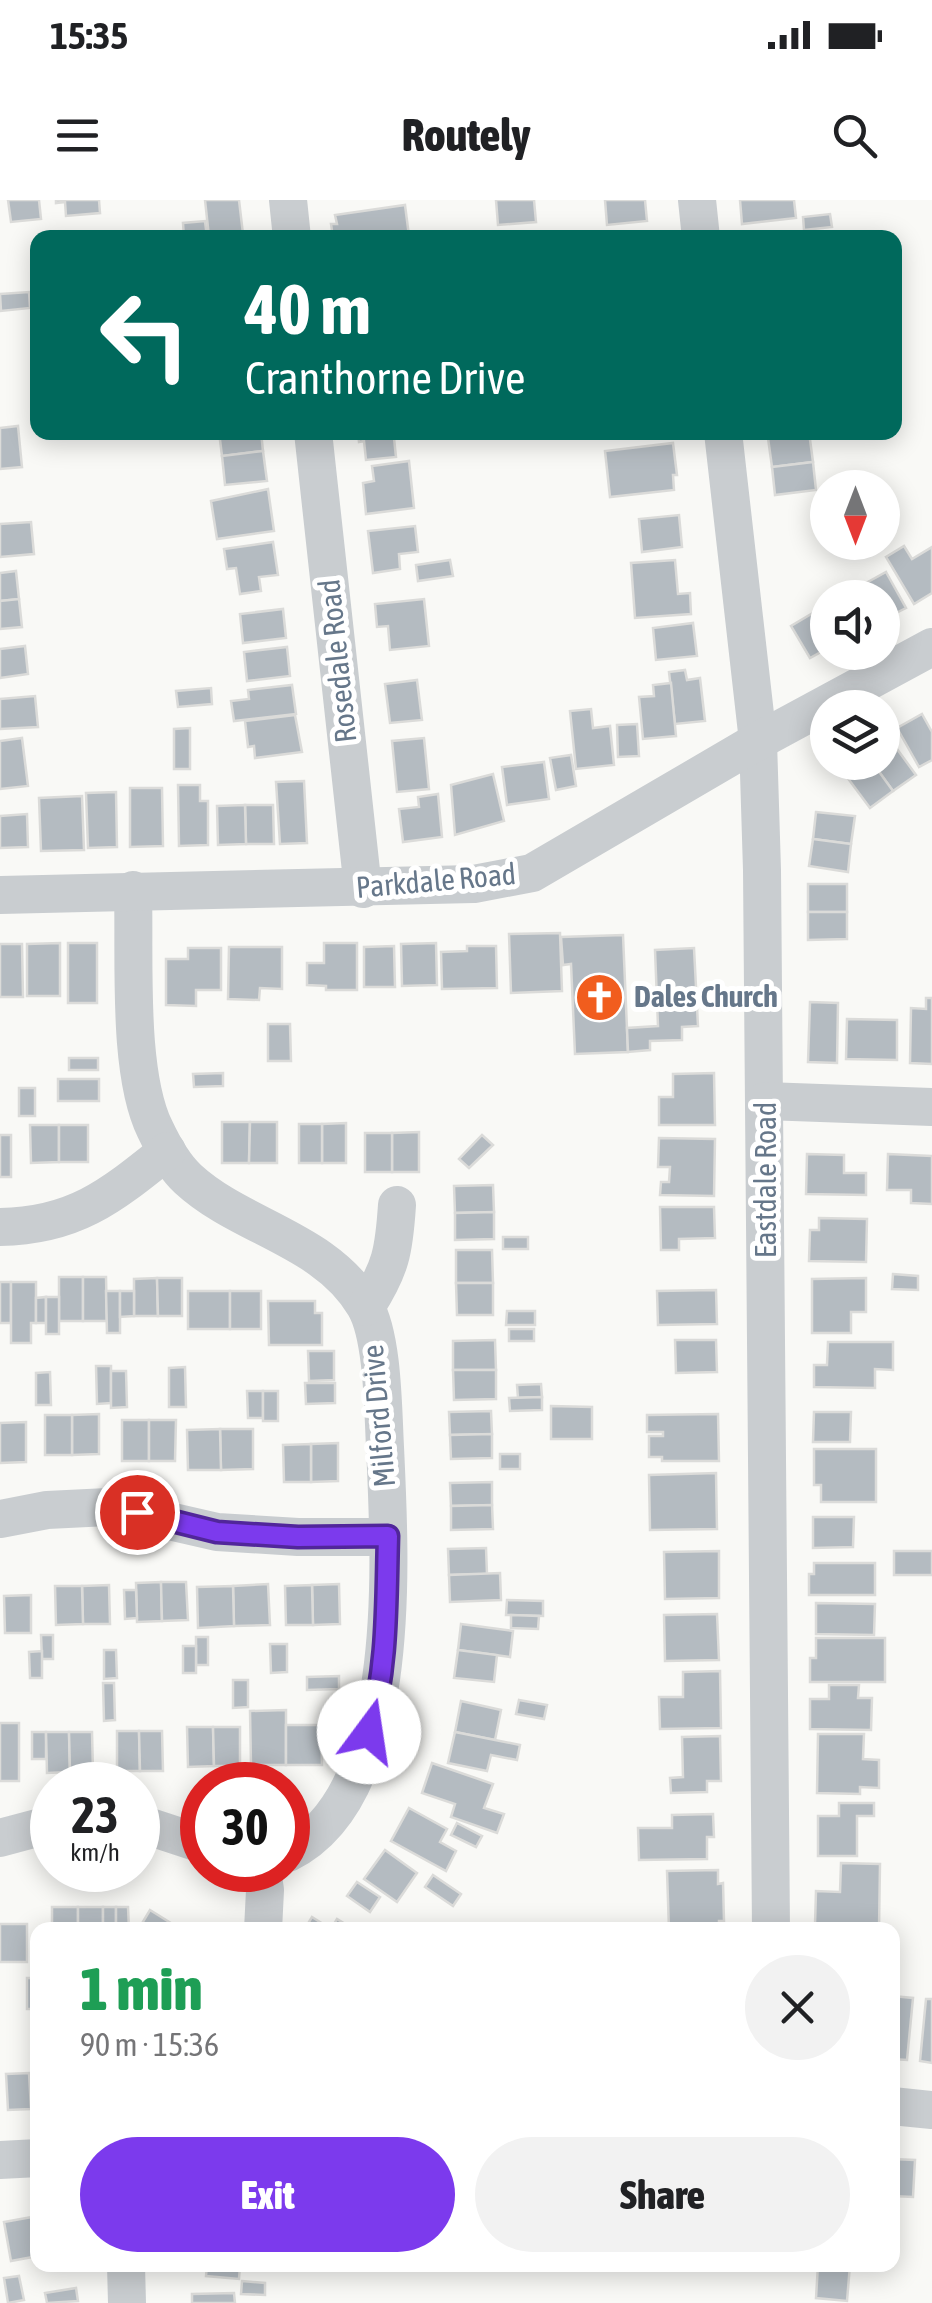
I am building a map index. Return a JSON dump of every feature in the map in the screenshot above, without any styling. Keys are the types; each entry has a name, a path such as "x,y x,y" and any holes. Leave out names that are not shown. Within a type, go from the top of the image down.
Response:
{"street":[{"path":"288,200 291,230"},
{"path":"697,200 700,230"},
{"name":"Rosedale Road","path":"315,440 363,888"},
{"name":"Eastdale Road","path":"724,440 758,740 765,1100 771,1922"},
{"name":"Parkdale Road","path":"0,894 474,884 532,873 758,740 932,648"},
{"name":"Milford Drive","path":"133,890 138,1073 144,1106 166,1151 186,1178 208,1195 290,1238 323,1262 366,1307 380,1364 388,1536 380,1695 358,1769 342,1805 310,1838"},
{"path":"765,1100 932,1108"},
{"path":"0,1228 78,1214 106,1198 166,1151"},
{"name":"Milford Drive","path":"366,1307 394,1254 397,1205"},
{"path":"0,1519 47,1510 108,1508 217,1532 298,1537 388,1536"},
{"path":"0,1838 30,1830"},
{"path":"263,1922 265,1892"},
{"path":"900,2107 932,2110"},
{"path":"0,2160 30,2158"},
{"path":"126,2272 127,2303"}],"building":[{"path":"8,200 39,200 41,219 11,222"},
{"path":"56,200 99,200 100,213 66,216 65,202"},
{"path":"205,200 239,200 243,230 208,230"},
{"path":"496,200 534,200 536,222 498,225"},
{"path":"605,200 645,200 647,221 607,225"},
{"path":"740,200 794,200 796,218 742,224"},
{"path":"405,205 408,230 332,230 331,224 337,224 335,215"},
{"path":"830,214 832,227 804,230 803,217"},
{"path":"205,221 206,230 183,230 183,223"},
{"path":"29,292 30,308 1,311 0,294"},
{"path":"18,426 22,467 0,469 0,428"},
{"path":"220,440 262,440 263,451 222,456"},
{"path":"359,440 394,440 396,457 366,460 364,441"},
{"path":"768,440 810,440 813,462 772,467"},
{"path":"673,443 677,475 673,475 674,490 610,497 605,451"},
{"path":"263,451 267,481 225,485 222,456"},
{"path":"409,461 414,508 366,514 363,483 374,481 372,466"},
{"path":"813,462 810,491 775,495 772,467"},
{"path":"268,489 274,531 217,539 211,501"},
{"path":"679,515 682,547 642,552 639,519"},
{"path":"31,522 34,554 0,557 0,524"},
{"path":"415,526 418,552 399,554 400,569 373,573 368,531"},
{"path":"273,542 278,575 259,577 261,591 240,594 236,568 227,569 224,549"},
{"path":"904,546 912,559 932,547 932,593 914,604 888,560 900,560 900,548"},
{"path":"450,560 453,576 418,581 416,565"},
{"path":"675,560 678,594 690,593 691,614 635,618 631,563"},
{"path":"16,571 19,599 0,601 0,573"},
{"path":"886,572 890,580 872,580"},
{"path":"19,599 22,627 0,629 0,601"},
{"path":"424,599 429,646 390,650 388,626 377,627 375,604"},
{"path":"283,609 286,638 243,643 240,614"},
{"path":"810,615 810,658 791,626"},
{"path":"693,623 697,656 656,660 653,628"},
{"path":"25,646 28,674 0,678 0,649"},
{"path":"287,647 290,676 247,681 244,652"},
{"path":"685,670 687,680 700,678 705,721 675,724 669,672"},
{"path":"417,680 422,720 390,723 385,684"},
{"path":"671,683 676,736 643,739 639,697 654,696 653,685"},
{"path":"292,685 296,714 234,721 231,701 249,699 248,690"},
{"path":"211,688 212,704 178,707 176,691"},
{"path":"35,696 38,727 0,729 0,699"},
{"path":"591,709 593,728 610,726 614,765 576,769 570,711"},
{"path":"922,714 932,732 932,760 919,767 900,726"},
{"path":"295,715 302,752 255,758 254,746 248,747 245,721"},
{"path":"637,724 639,756 618,757 617,725"},
{"path":"190,728 190,769 174,769 174,729"},
{"path":"22,738 28,786 0,789 0,741"},
{"path":"424,738 429,789 397,792 392,741"},
{"path":"900,753 916,775 893,791 885,780 900,780"},
{"path":"571,755 576,786 556,790 550,758"},
{"path":"544,762 549,799 507,805 502,767"},
{"path":"493,774 504,821 455,835 451,785"},
{"path":"849,780 885,780 893,791 870,808"},
{"path":"304,781 307,843 280,844 276,782"},
{"path":"178,785 200,785 200,801 208,801 208,845 179,846"},
{"path":"130,788 162,788 163,846 130,847"},
{"path":"116,792 117,847 88,848 86,793"},
{"path":"438,794 442,837 403,842 399,809 419,807 418,797"},
{"path":"82,796 84,850 41,851 39,798"},
{"path":"245,805 273,805 274,844 246,844"},
{"path":"245,805 246,844 218,845 217,806"},
{"path":"816,812 855,816 851,844 813,839"},
{"path":"27,814 28,847 0,848 0,816"},
{"path":"813,839 851,844 848,872 809,866"},
{"path":"808,884 847,884 847,912 808,912"},
{"path":"808,912 847,912 847,939 808,940"},
{"path":"560,933 562,991 511,993 509,934"},
{"name":"Dales Church","path":"623,935 628,1052 575,1054 571,964 563,965 561,937"},
{"path":"60,943 60,996 27,996 27,944"},
{"path":"68,943 97,943 97,1003 68,1003"},
{"path":"324,943 357,943 357,990 326,990 326,986 307,985 307,963 324,963"},
{"path":"436,943 437,985 402,986 401,944"},
{"path":"0,944 22,944 23,997 0,997"},
{"path":"394,946 395,987 364,987 364,947"},
{"path":"467,946 496,946 497,988 442,989 441,952 467,951"},
{"path":"229,947 282,947 282,989 260,988 259,1000 228,999"},
{"path":"188,948 221,948 221,990 196,990 196,1006 166,1005 166,959 188,959"},
{"path":"694,948 698,1026 682,1027 682,1040 650,1041 650,1050 628,1052 627,1028 658,1026 655,950"},
{"path":"926,998 932,998 932,1064 910,1063 911,1008 926,1009"},
{"path":"810,1002 838,1003 837,1063 808,1062"},
{"path":"847,1019 897,1020 897,1060 846,1059"},
{"path":"268,1024 290,1024 291,1061 268,1061"},
{"path":"69,1058 98,1058 98,1070 69,1070"},
{"path":"223,1073 223,1086 194,1087 193,1074"},
{"path":"714,1073 715,1125 659,1125 659,1097 673,1097 673,1074"},
{"path":"58,1079 99,1079 99,1101 58,1101"},
{"path":"19,1088 35,1088 35,1116 19,1116"},
{"path":"222,1122 250,1122 249,1163 222,1163"},
{"path":"250,1122 277,1122 277,1163 249,1163"},
{"path":"346,1123 346,1163 322,1163 322,1124"},
{"path":"299,1124 322,1124 322,1163 299,1163"},
{"path":"30,1125 59,1125 59,1162 31,1163"},
{"path":"59,1125 88,1125 88,1162 59,1162"},
{"path":"419,1132 419,1172 392,1172 392,1133"},
{"path":"365,1133 392,1133 392,1172 365,1172"},
{"path":"0,1135 11,1135 11,1177 0,1177"},
{"path":"482,1135 493,1145 469,1168 459,1159"},
{"path":"659,1138 715,1139 714,1196 660,1195 661,1182 669,1182 670,1167 658,1167"},
{"path":"807,1154 844,1155 844,1173 866,1173 866,1195 806,1194"},
{"path":"888,1154 932,1156 932,1204 911,1203 911,1190 887,1190"},
{"path":"493,1185 494,1212 455,1213 454,1186"},
{"path":"660,1207 714,1207 715,1238 679,1239 679,1250 661,1250"},
{"path":"494,1212 494,1239 455,1240 455,1213"},
{"path":"819,1218 867,1219 866,1262 809,1261 810,1230 819,1230"},
{"path":"503,1237 528,1237 528,1249 503,1249"},
{"path":"456,1250 492,1250 493,1283 456,1283"},
{"path":"893,1274 918,1276 918,1290 892,1289"},
{"path":"59,1277 83,1277 83,1321 59,1321"},
{"path":"83,1277 106,1277 107,1321 83,1321"},
{"path":"157,1278 158,1316 134,1316 134,1279"},
{"path":"157,1278 182,1278 182,1316 158,1316"},
{"path":"866,1278 866,1312 851,1312 851,1333 812,1333 812,1279"},
{"path":"0,1282 11,1282 11,1323 0,1323"},
{"path":"11,1282 36,1282 36,1323 31,1323 31,1343 11,1343"},
{"path":"456,1283 493,1283 493,1315 457,1315"},
{"path":"716,1290 717,1324 658,1325 657,1291"},
{"path":"106,1291 120,1291 120,1333 107,1333"},
{"path":"120,1291 134,1291 134,1316 120,1317"},
{"path":"188,1291 230,1291 230,1329 188,1329"},
{"path":"230,1291 261,1291 261,1329 230,1329"},
{"path":"46,1297 46,1323 36,1323 36,1298"},
{"path":"46,1297 59,1297 59,1334 46,1334"},
{"path":"268,1301 315,1301 315,1313 322,1313 322,1345 269,1345"},
{"path":"507,1311 535,1311 535,1325 506,1325"},
{"path":"509,1329 534,1329 534,1341 509,1341"},
{"path":"495,1340 496,1370 453,1370 453,1341"},
{"path":"675,1340 716,1340 717,1372 676,1373"},
{"path":"828,1342 893,1342 893,1370 875,1369 875,1388 814,1387 814,1365 827,1365"},
{"path":"308,1351 334,1351 334,1380 309,1381"},
{"path":"96,1366 111,1366 111,1403 97,1404"},
{"path":"185,1367 186,1407 169,1407 169,1368"},
{"path":"453,1370 496,1370 496,1399 454,1400"},
{"path":"111,1371 126,1371 127,1407 111,1408"},
{"path":"50,1372 51,1405 36,1405 36,1373"},
{"path":"305,1383 335,1383 335,1403 306,1404"},
{"path":"541,1384 542,1397 518,1398 517,1385"},
{"path":"247,1391 263,1391 263,1418 248,1418"},
{"path":"263,1391 278,1391 278,1421 263,1421"},
{"path":"542,1397 542,1410 510,1411 509,1398"},
{"path":"551,1406 592,1407 592,1439 551,1439"},
{"path":"491,1411 492,1434 450,1435 449,1412"},
{"path":"814,1412 851,1412 850,1442 813,1442"},
{"path":"99,1414 99,1454 72,1455 72,1415"},
{"path":"718,1414 719,1461 662,1461 662,1457 649,1457 649,1436 663,1436 663,1432 647,1432 647,1415"},
{"path":"45,1415 72,1415 72,1455 45,1455"},
{"path":"122,1420 149,1420 149,1461 122,1461"},
{"path":"149,1420 176,1420 175,1461 149,1461"},
{"path":"26,1422 26,1462 0,1463 0,1423"},
{"path":"220,1429 253,1429 253,1469 221,1470"},
{"path":"220,1429 221,1470 188,1470 187,1430"},
{"path":"492,1434 492,1458 451,1459 450,1435"},
{"path":"338,1443 338,1481 311,1482 311,1444"},
{"path":"311,1444 311,1482 284,1482 283,1445"},
{"path":"814,1449 876,1449 876,1502 821,1502 821,1485 814,1485"},
{"path":"500,1454 520,1454 520,1469 500,1469"},
{"path":"716,1473 717,1529 650,1530 649,1475"},
{"path":"492,1482 492,1505 451,1506 450,1483"},
{"path":"492,1505 493,1529 451,1530 451,1506"},
{"path":"813,1517 854,1517 853,1547 813,1548"},
{"path":"486,1548 487,1574 449,1575 448,1549"},
{"path":"719,1551 719,1598 665,1599 664,1552"},
{"path":"894,1551 932,1551 932,1575 894,1575"},
{"path":"814,1563 875,1563 875,1595 809,1595 809,1574 814,1574"},
{"path":"500,1573 501,1600 450,1602 449,1575"},
{"path":"161,1582 162,1621 137,1622 136,1583"},
{"path":"161,1582 186,1582 188,1620 162,1621"},
{"path":"268,1584 270,1625 234,1626 233,1586"},
{"path":"339,1584 340,1624 313,1625 312,1585"},
{"path":"109,1585 110,1624 83,1624 82,1586"},
{"path":"312,1585 313,1625 286,1625 285,1586"},
{"path":"55,1586 82,1586 83,1624 56,1625"},
{"path":"233,1586 234,1626 198,1628 197,1587"},
{"path":"124,1590 136,1590 137,1618 125,1619"},
{"path":"31,1595 31,1633 5,1633 4,1596"},
{"path":"507,1600 543,1601 543,1616 506,1615"},
{"path":"816,1603 875,1604 874,1635 816,1634"},
{"path":"717,1614 719,1660 665,1661 664,1615"},
{"path":"511,1615 539,1616 538,1629 511,1628"},
{"path":"461,1624 513,1631 510,1657 458,1650"},
{"path":"41,1635 53,1635 53,1659 42,1659"},
{"path":"196,1637 208,1637 208,1665 196,1665"},
{"path":"816,1638 885,1638 885,1682 810,1682 810,1658 816,1658"},
{"path":"270,1644 287,1644 287,1672 271,1673"},
{"path":"183,1646 196,1646 196,1673 183,1673"},
{"path":"104,1650 116,1650 117,1678 104,1679"},
{"path":"458,1650 497,1655 494,1682 454,1678"},
{"path":"42,1651 42,1678 30,1678 29,1652"},
{"path":"720,1671 721,1728 660,1729 659,1697 683,1697 683,1672"},
{"path":"339,1676 339,1689 307,1690 307,1677"},
{"path":"233,1680 248,1680 248,1707 233,1708"},
{"path":"103,1683 114,1683 115,1720 104,1721"},
{"path":"829,1685 859,1685 858,1698 872,1698 871,1730 810,1729 810,1699 829,1699"},
{"path":"519,1700 547,1705 544,1719 516,1714"},
{"path":"461,1701 501,1710 495,1740 455,1732"},
{"path":"286,1710 286,1762 251,1762 250,1711"},
{"path":"0,1723 19,1723 19,1781 0,1781"},
{"path":"286,1725 321,1725 322,1765 286,1762"},
{"path":"187,1727 213,1727 214,1762 188,1762"},
{"path":"213,1727 240,1727 240,1762 214,1762"},
{"path":"117,1731 139,1731 140,1762 117,1762"},
{"path":"139,1731 162,1731 163,1771 160,1762 140,1762"},
{"path":"32,1732 46,1732 46,1759 32,1759"},
{"path":"46,1732 69,1732 70,1762 47,1762"},
{"path":"69,1732 92,1732 93,1762 70,1762"},
{"path":"455,1732 520,1745 517,1760 491,1755 487,1771 448,1763"},
{"path":"818,1734 864,1734 863,1759 879,1760 879,1788 860,1787 860,1794 817,1793"},
{"path":"720,1736 721,1781 707,1781 707,1792 671,1793 670,1778 683,1777 682,1737"},
{"path":"432,1763 493,1784 484,1808 504,1814 497,1833 451,1817 455,1804 422,1793"},
{"path":"839,1803 874,1803 874,1816 857,1816 857,1856 818,1856 818,1816 839,1816"},
{"path":"409,1808 447,1829 440,1842 456,1851 446,1871 391,1841"},
{"path":"713,1814 714,1837 707,1837 707,1859 639,1860 638,1828 672,1828 672,1815"},
{"path":"457,1823 482,1836 476,1847 451,1835"},
{"path":"385,1850 417,1873 397,1902 364,1879"},
{"path":"841,1863 880,1864 879,1922 815,1922 816,1891 840,1892"},
{"path":"718,1870 718,1884 723,1883 724,1921 669,1922 667,1871"},
{"path":"433,1875 461,1894 453,1906 425,1887"},
{"path":"357,1882 380,1897 370,1912 347,1896"},
{"path":"52,1907 78,1907 78,1922 52,1922"},
{"path":"78,1907 103,1907 103,1922 78,1922"},
{"path":"103,1907 116,1907 116,1922 103,1922"},
{"path":"116,1907 128,1907 129,1922 116,1922"},
{"path":"150,1910 169,1922 143,1922"},
{"path":"0,1924 27,1924 27,1962 0,1962"},
{"path":"27,1978 30,1978 30,2009"},
{"path":"900,1997 913,1998 907,2060 900,2060"},
{"path":"926,1999 932,1999 932,2063 920,2061"},
{"path":"29,2073 30,2109 8,2110 6,2074"},
{"path":"900,2159 915,2160 913,2197 900,2196"},
{"path":"30,2217 30,2257 11,2261 4,2222"},
{"path":"206,2272 240,2272 239,2279 206,2276"},
{"path":"818,2272 849,2272 847,2301 816,2298"},
{"path":"19,2276 24,2300 8,2303 4,2278"},
{"path":"242,2281 265,2283 265,2295 241,2294"},
{"path":"76,2288 78,2301 47,2303 45,2293"},
{"path":"234,2293 235,2303 192,2303 192,2294"}],"place":[{"name":"Dales Church","path":"599,997"}],"route":[{"path":"137,1512 217,1532 298,1537 388,1536 385,1651 380,1695 369,1732"}]}
